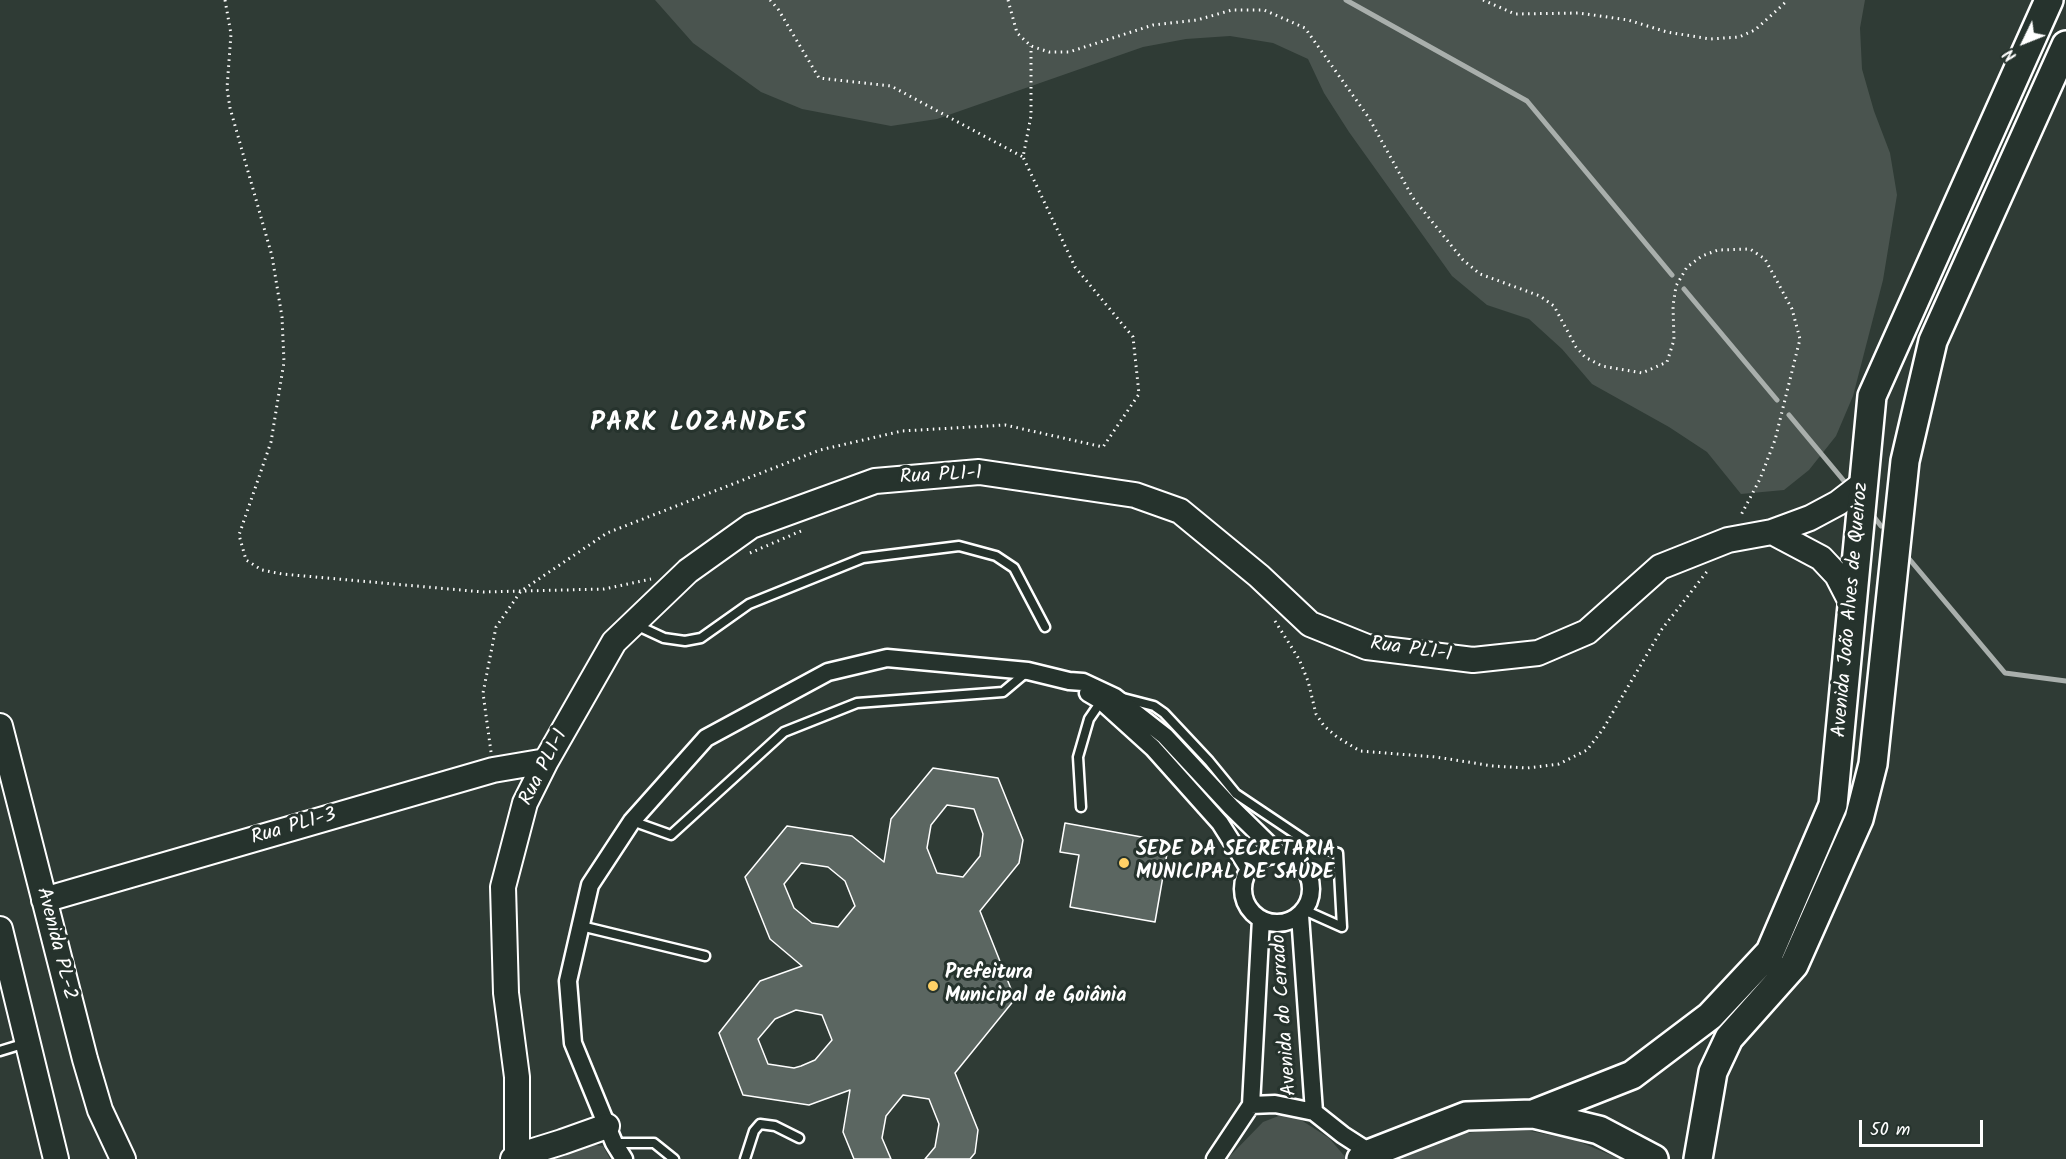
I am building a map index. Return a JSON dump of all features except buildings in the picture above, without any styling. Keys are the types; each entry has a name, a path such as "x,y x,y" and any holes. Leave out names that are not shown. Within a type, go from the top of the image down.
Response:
{"main road":[{"name":"Avenida João Alves de Queiroz","path":"1533,1114 1632,1075 1710,1016 1770,952 1833,805 1872,396 2049,0"},
{"name":"Avenida João Alves de Queiroz","path":"1698,1159 1713,1072 1730,1038 1794,965 1859,819 1874,764 1905,461 1933,342 2066,45"},
{"path":"1366,1156 1466,1116 1533,1114 1599,1130 1654,1159"}],"street":[{"name":"Rua PL1-1","path":"515,1157 517,1077 506,993 503,886 525,803 546,761 614,642 688,571 751,526 875,481 979,472 1136,495 1180,511 1259,576 1310,624 1367,647 1473,660 1538,653 1587,632 1660,567 1728,540 1772,532 1810,518 1838,503 1864,483"},
{"path":"1772,532 1821,558 1837,575 1852,604"},
{"path":"624,1159 610,1135 573,1043 568,981 590,885 632,821 706,738 828,672 887,658 1028,671 1083,682 1165,736 1233,801 1280,855"},
{"path":"1108,698 1220,823 1249,869"},
{"name":"Avenida PL-2","path":"0,726 88,1070 100,1110 123,1159"},
{"name":"Rua PL1-3","path":"44,900 493,770 546,761"},
{"path":"1280,855 1292,858 1308,875 1311,887 1310,899 1302,912 1291,921 1271,923 1252,912 1243,891 1244,880 1249,869 1257,861 1268,856 1280,855"},
{"name":"Avenida do Cerrado","path":"1302,912 1314,1112"},
{"name":"Avenida do Cerrado","path":"1261,919 1251,1105 1275,1104 1314,1112 1366,1156"},
{"path":"0,929 56,1159"},
{"path":"1215,1159 1251,1105"},
{"path":"515,1157 562,1142 610,1135"}],"lane":[{"path":"633,624 664,638 693,640 701,638 749,604 863,558 959,546 996,556 1014,567 1045,627"},
{"path":"632,821 671,835 784,732 857,703 1004,692 1028,671"},
{"path":"1081,807 1078,757 1089,719 1108,698"},
{"path":"1220,823 1233,801 1312,845 1338,853 1342,927 1302,912"},
{"path":"581,926 705,956"},
{"path":"0,1051 27,1043"},
{"path":"745,1159 754,1131 760,1124 775,1126 799,1138"},
{"path":"610,1135 654,1143 674,1159"}],"path":[{"path":"225,0 231,34 227,88 230,108 272,255 282,317 284,362 271,442 238,535 246,560 262,570 282,574 483,592 604,589 656,578"},
{"path":"770,0 778,9 819,78 891,86 1023,157"},
{"path":"1008,0 1017,33 1031,46 1049,52 1069,52 1153,25 1197,20 1232,10 1264,10 1305,27 1369,118 1413,198 1463,260 1480,274 1540,297 1554,306 1576,347 1586,357 1602,366 1642,373 1667,362 1674,340 1673,306 1676,286 1687,267 1702,256 1718,250 1750,249 1765,259 1792,309 1800,339 1775,440 1760,478 1720,555 1662,629 1603,729 1587,750 1559,764 1527,768 1360,751 1337,737 1324,726 1316,714 1308,681 1299,659 1272,616"},
{"path":"1483,0 1515,14 1579,13 1628,20 1666,32 1710,39 1739,37 1755,30 1788,0"},
{"path":"493,770 483,693 496,627 521,591 607,533 820,450 902,431 1005,424 1103,447 1139,394 1133,337 1075,267 1023,157 1031,116 1031,46"},
{"path":"740,556 808,528"}],"shaded area":[{"path":"655,0 1865,0 1860,28 1862,69 1874,111 1890,153 1897,195 1883,280 1853,396 1836,436 1809,470 1784,490 1741,494 1707,452 1669,427 1592,384 1562,349 1529,319 1487,305 1452,276 1349,132 1324,93 1308,59 1273,43 1230,36 1186,39 1143,47 937,119 891,126 802,109 761,92 693,43"},
{"path":"1281,1115 1301,1120 1329,1138 1347,1159 1227,1159 1263,1122"},
{"path":"1500,1129 1525,1130 1575,1140 1620,1159 1385,1159 1450,1135"},
{"path":"594,1145 603,1146 610,1159 554,1159 571,1150"}],"waterway":[{"path":"1346,0 1527,101 1672,275"},
{"path":"1684,289 1777,400"},
{"path":"1789,415 1849,487"},
{"path":"1871,513 1881,526"},
{"path":"1905,554 2005,673 2066,681"}],"place":[{"name":"SEDE DA SECRETARIA MUNICIPAL DE SAÚDE","path":"1124,863"},
{"name":"Prefeitura Municipal de Goiânia","path":"933,986"}],"district":[{"name":"PARK LOZANDES","path":"699,426"}]}
